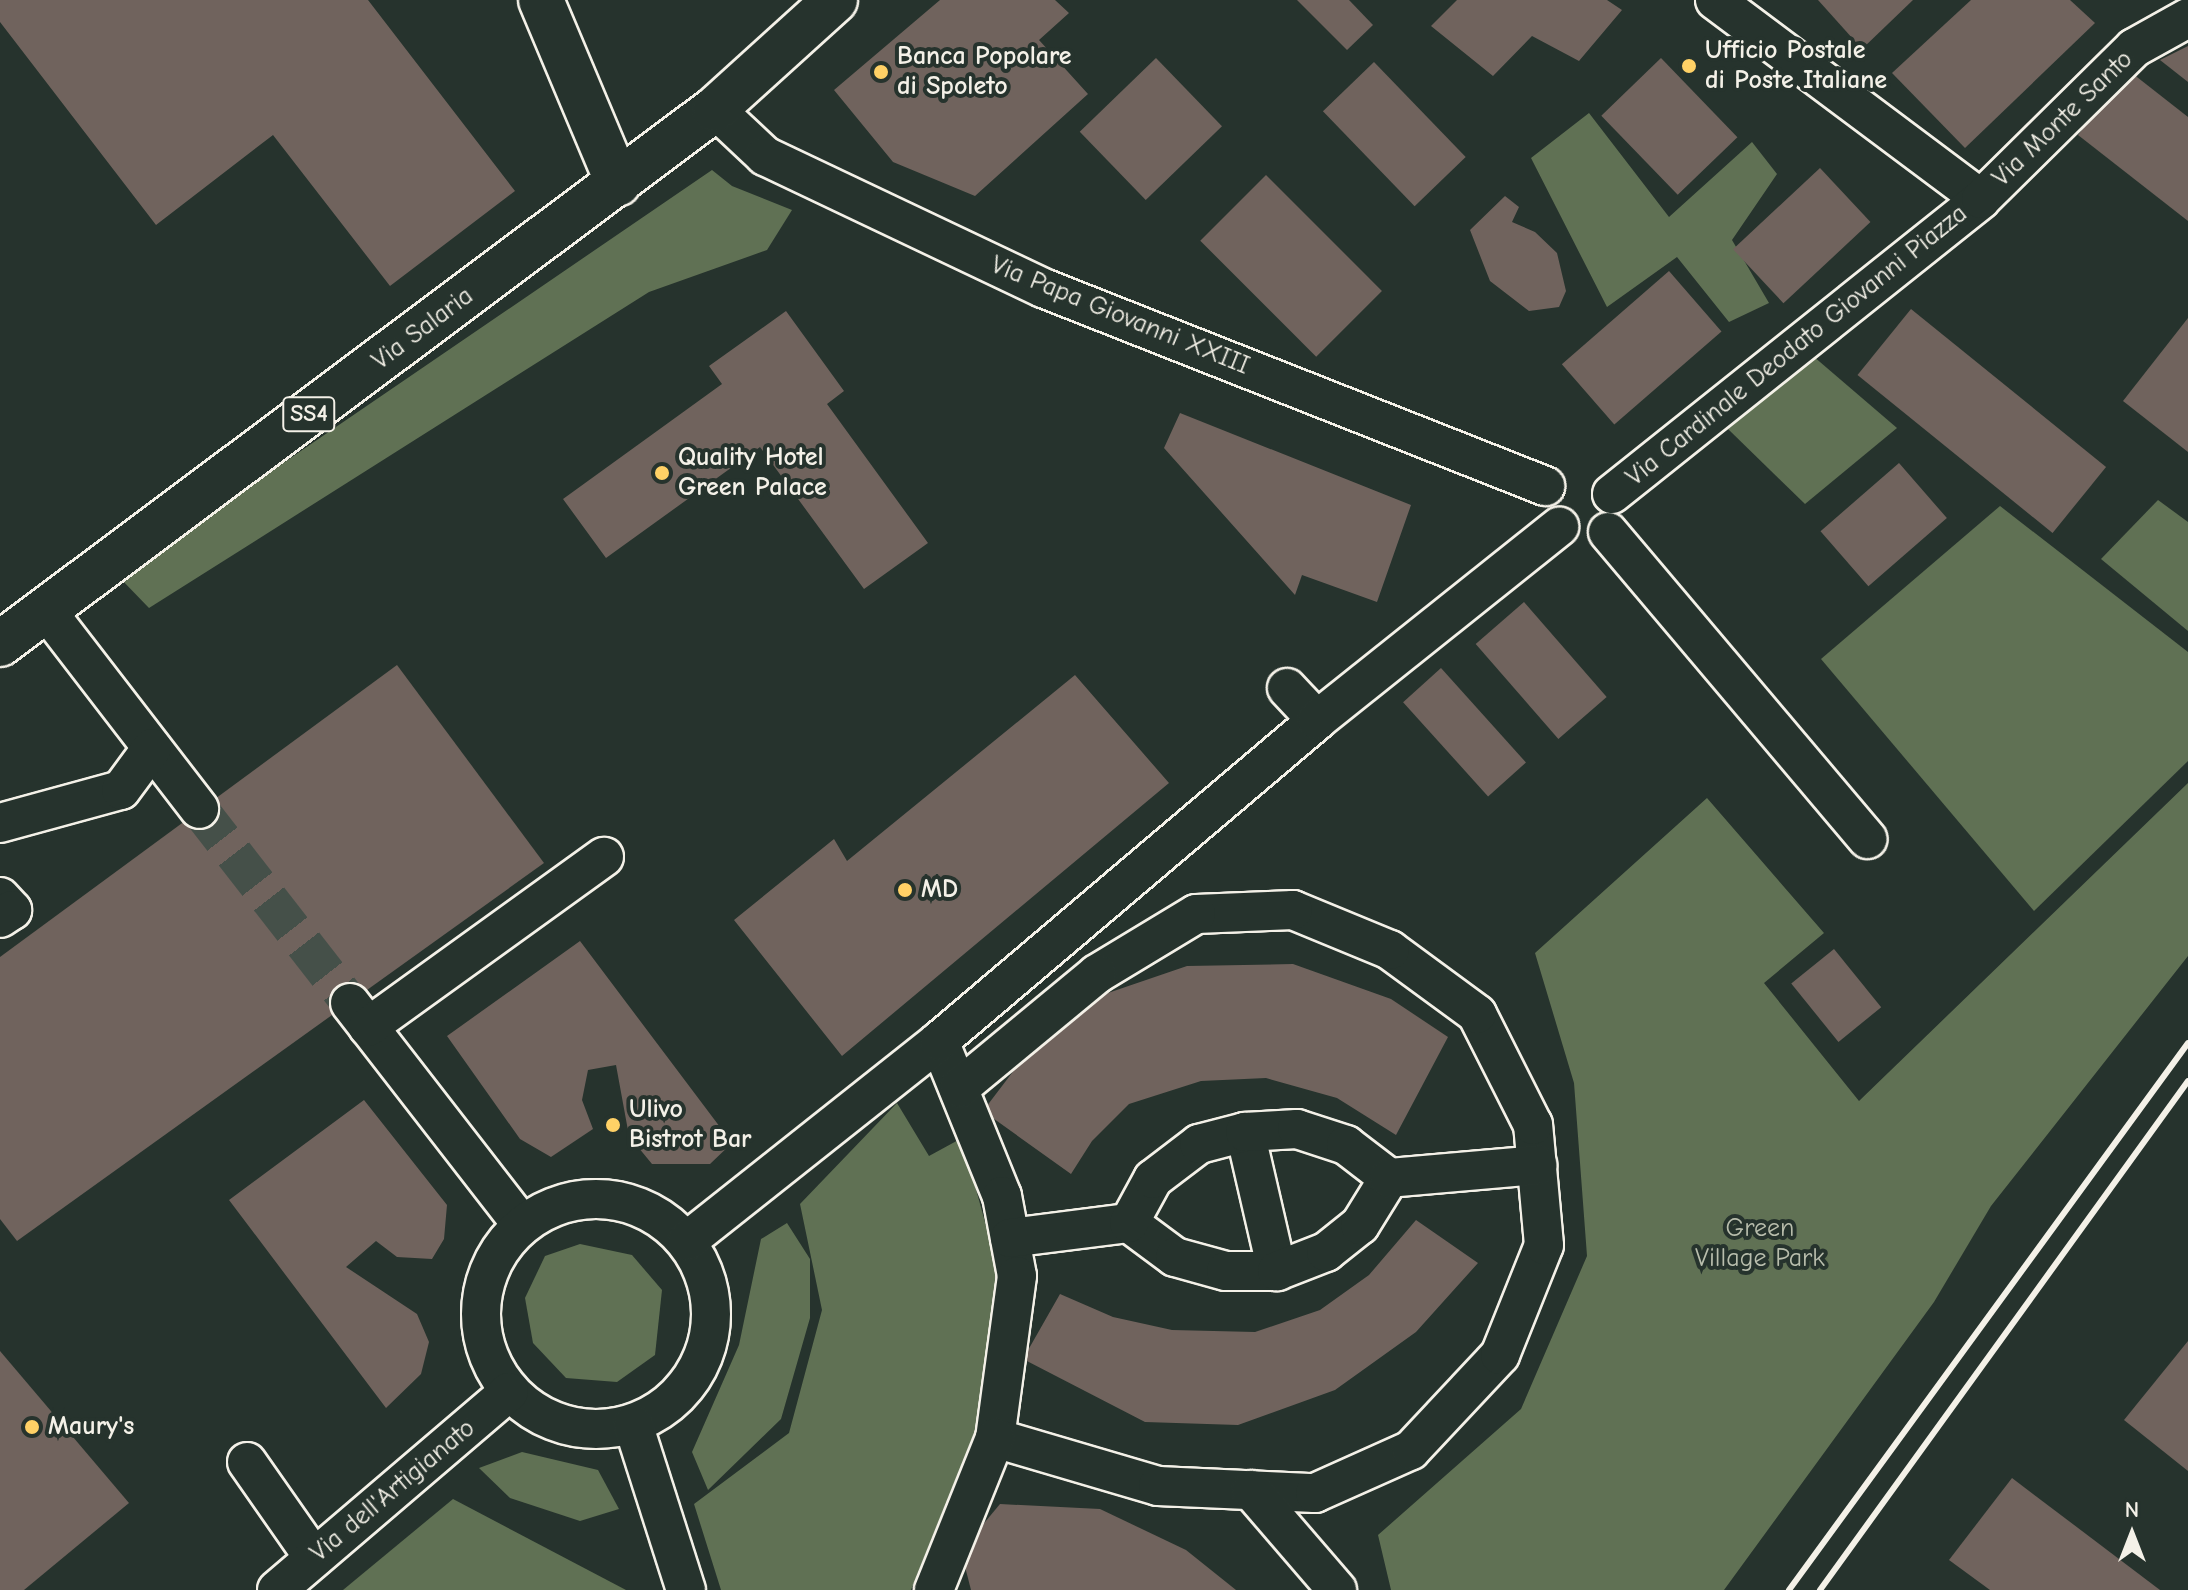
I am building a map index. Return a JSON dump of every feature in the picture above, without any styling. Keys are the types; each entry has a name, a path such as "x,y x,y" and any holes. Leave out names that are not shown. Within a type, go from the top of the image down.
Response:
{"main road":[{"path":"541,0 618,183"},
{"name":"Via Salaria","path":"0,644 715,109 835,0"}],"street":[{"path":"1715,0 1981,199"},
{"name":"Via Monte Santo","path":"1981,199 2134,48 2188,18"},
{"name":"Via Papa Giovanni XXIII","path":"715,109 765,156 1043,288 1545,486"},
{"name":"Via Cardinale Deodato Giovanni Piazza","path":"1612,494 1981,199"},
{"path":"1580,477 1612,494 1616,511 1608,532 1576,537 1559,527 1545,486 1580,477"},
{"path":"687,1241 800,1130 939,1041 1317,720 1559,527"},
{"path":"1608,532 1867,839"},
{"path":"46,610 199,809"},
{"path":"1287,688 1317,720"},
{"path":"0,823 121,790 152,748"},
{"path":"522,1225 359,1015 604,857"},
{"path":"0,897 12,910 0,918"},
{"path":"959,1088 1097,974 1196,914 1293,910 1390,950 1477,1014 1533,1125 1544,1245 1500,1355 1411,1450 1315,1493 1158,1486 995,1438"},
{"path":"934,1590 995,1438 1017,1276 1002,1196 939,1041"},
{"path":"1129,1223 1153,1179 1199,1144 1245,1132 1297,1129 1346,1145 1389,1178 1537,1165"},
{"path":"1245,1132 1277,1271"},
{"path":"1010,1238 1129,1223 1175,1257 1226,1271 1277,1271 1326,1252 1360,1225 1389,1178"},
{"path":"589,1198 626,1202 659,1216 687,1241 705,1274 712,1310 708,1347 692,1380 666,1407 633,1424 566,1427 509,1392 489,1360 480,1324 483,1287 497,1253 522,1225 553,1206 589,1198"},
{"name":"Via dell'Artigianato","path":"277,1590 509,1392"},
{"path":"633,1424 686,1590"},
{"path":"247,1462 314,1558"},
{"path":"1251,1490 1337,1590"}],"green space":[{"path":"1589,113 1669,217 1752,142 1777,174 1732,240 1769,303 1729,322 1677,257 1607,307 1531,158"},
{"path":"712,170 732,186 792,210 767,250 649,292 149,608 118,576"},
{"path":"1813,356 1897,428 1805,504 1728,429"},
{"path":"2158,500 2188,522 2188,631 2101,559"},
{"path":"2000,506 2188,652 2188,761 2034,911 1821,659"},
{"name":"Green Village Park","path":"2188,783 2188,956 1991,1206 1934,1302 1724,1590 1391,1590 1378,1535 1521,1409 1587,1256 1574,1083 1535,953 1707,798 1824,933 1764,983 1859,1101"},
{"path":"897,1103 929,1156 962,1138 1003,1288 980,1419 911,1590 721,1590 694,1504 789,1433 822,1310 800,1204"},
{"path":"787,1223 810,1259 810,1318 781,1419 708,1490 692,1452 739,1345 761,1239"},
{"path":"580,1244 632,1255 662,1290 655,1355 617,1382 566,1378 533,1343 525,1298 545,1256"},
{"path":"522,1452 598,1470 619,1509 580,1521 510,1498 479,1468"},
{"path":"453,1499 626,1590 343,1590"}],"building":[{"path":"0,0 368,0 515,191 390,286 273,135 156,225 0,22"},
{"path":"940,0 1055,0 1069,13 1039,40 1088,94 975,196 893,162 834,90"},
{"path":"1297,0 1349,0 1373,25 1347,50"},
{"path":"1457,0 1607,0 1622,10 1579,61 1532,36 1493,76 1431,26"},
{"path":"1818,0 1913,0 1862,49"},
{"path":"1971,0 2070,0 2095,23 1965,148 1892,73"},
{"path":"2188,46 2188,82 2160,60"},
{"path":"1156,58 1222,126 1146,200 1080,132"},
{"path":"1661,58 1737,137 1678,195 1601,116"},
{"path":"1374,62 1466,157 1415,206 1323,111"},
{"path":"2128,70 2188,117 2188,221 2078,135"},
{"path":"1820,168 1870,222 1783,303 1733,249"},
{"path":"1266,175 1382,291 1316,357 1200,241"},
{"path":"1505,196 1519,207 1512,222 1535,232 1557,253 1566,291 1559,307 1529,311 1490,281 1470,230"},
{"path":"1669,271 1721,331 1614,425 1562,364"},
{"path":"1911,309 2106,467 2053,533 1858,375"},
{"name":"Quality Hotel Green Palace","path":"786,311 844,391 827,404 928,543 864,589 760,447 606,558 563,499 722,384 709,366"},
{"path":"2188,318 2188,452 2123,401"},
{"path":"1180,413 1411,505 1377,602 1302,575 1295,595 1164,448"},
{"path":"1899,463 1947,518 1868,586 1821,531"},
{"path":"1524,602 1607,697 1558,739 1476,644"},
{"path":"397,665 544,863 17,1241 0,1219 0,957"},
{"path":"1441,668 1526,762 1488,797 1403,702"},
{"name":"MD","path":"1075,675 1169,783 842,1056 734,920 834,839 847,861"},
{"path":"580,941 732,1143 710,1164 652,1164 629,1136 616,1065 588,1070 582,1100 593,1129 551,1157 520,1139 447,1036"},
{"path":"1834,949 1881,1007 1838,1042 1791,984"},
{"path":"1293,964 1391,999 1448,1037 1396,1135 1337,1098 1266,1078 1201,1081 1129,1104 1092,1141 1071,1174 983,1111 1031,1048 1105,994 1187,966"},
{"path":"364,1100 447,1205 444,1239 432,1259 397,1257 376,1241 346,1267 417,1314 429,1342 421,1374 386,1408 229,1200"},
{"path":"1416,1220 1478,1263 1416,1332 1335,1390 1238,1425 1145,1422 1023,1359 1060,1294 1113,1317 1172,1330 1255,1332 1320,1310 1369,1275"},
{"path":"2188,1341 2188,1471 2124,1420"},
{"name":"Maury's","path":"0,1351 129,1503 24,1590 0,1590"},
{"path":"2012,1478 2160,1590 1990,1590 1949,1560"},
{"path":"1000,1504 1100,1509 1186,1550 1236,1590 971,1590 961,1551"}],"tunnel":[{"path":"199,809 350,1003"}],"railway":[{"path":"1789,1590 2188,1043"},
{"path":"1820,1590 2188,1081"}],"place":[{"name":"Ufficio Postale di Poste Italiane","path":"1689,66"},
{"name":"Banca Popolare di Spoleto","path":"881,72"},
{"name":"Quality Hotel Green Palace","path":"662,473"},
{"name":"MD","path":"905,890"},
{"name":"Ulivo Bistrot Bar","path":"613,1125"},
{"name":"Maury's","path":"32,1427"}]}
